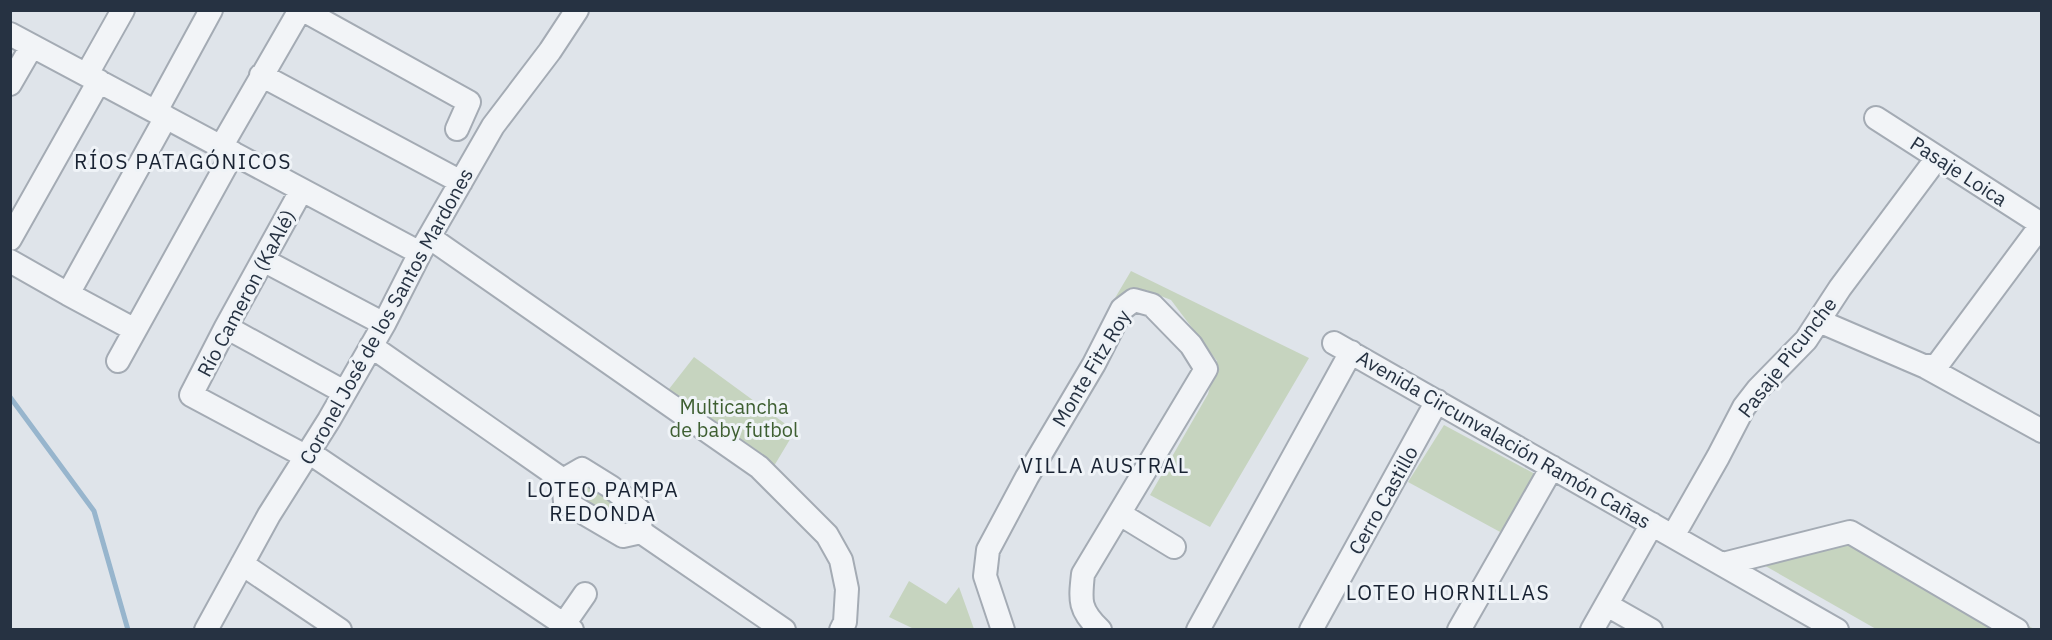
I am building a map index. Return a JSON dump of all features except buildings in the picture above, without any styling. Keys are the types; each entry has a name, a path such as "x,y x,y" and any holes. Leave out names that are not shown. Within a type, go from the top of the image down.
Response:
{"street":[{"path":"10,239 93,78 123,10"},
{"path":"68,294 161,114 211,10"},
{"path":"118,362 227,150 261,75 302,10 469,102 457,129"},
{"name":"Coronel José de los Santos Mardones","path":"206,630 269,515 308,455 384,324 425,245 493,126 550,51 577,10"},
{"path":"10,34 301,191 425,245 759,467 827,535 841,560 847,589 845,621 841,630"},
{"path":"10,84 32,46"},
{"path":"261,75 461,182"},
{"name":"Pasaje Loica","path":"1876,118 2042,224"},
{"name":"Pasaje Picunche","path":"1673,536 1744,407 1758,389 1806,340 1840,288 1937,158"},
{"name":"Río Cameron (KaAlé)","path":"301,191 191,395 308,455"},
{"path":"1932,365 2042,224"},
{"path":"263,260 384,324"},
{"path":"10,261 135,330"},
{"name":"Monte Fitz Roy","path":"1002,630 985,576 988,550 1027,477 1094,364 1122,309 1134,300 1152,305 1191,345 1206,369 1120,514"},
{"path":"1819,321 1932,365 2040,428"},
{"path":"226,327 344,392"},
{"path":"371,346 563,480 565,502 623,536 641,532 784,630"},
{"name":"Avenida Circunvalación Ramón Cañas","path":"1198,630 1343,348 1837,630"},
{"name":"Cerro Castillo","path":"1311,630 1437,401"},
{"path":"308,455 565,628 585,594"},
{"path":"1459,630 1552,467"},
{"path":"563,480 582,469 611,487 639,510 641,532"},
{"path":"1100,630 1086,616 1080,595 1083,574 1120,514 1174,547"},
{"path":"1592,630 1652,524"},
{"path":"1723,564 1850,532 2017,630"},
{"path":"242,564 340,630"},
{"path":"1606,605 1651,630"}],"green space":[{"path":"1131,271 1309,358 1210,527 1150,495 1208,394 1217,361 1171,300 1146,290 1115,298"},
{"name":"Multicancha de baby futbol","path":"694,357 795,431 771,471 662,398"},
{"path":"1444,425 1535,474 1502,533 1408,482"},
{"path":"584,477 632,507 628,530 571,498 573,480"},
{"path":"1852,522 2034,629 1876,629 1739,551"},
{"path":"909,581 946,604 959,587 974,629 914,629 889,617"}],"waterway":[{"path":"10,397 94,511 128,630"}],"district":[{"name":"RÍOS PATAGÓNICOS","path":"183,161"},
{"name":"VILLA AUSTRAL","path":"1105,465"},
{"name":"LOTEO PAMPA REDONDA","path":"603,501"},
{"name":"LOTEO HORNILLAS","path":"1448,592"}]}
